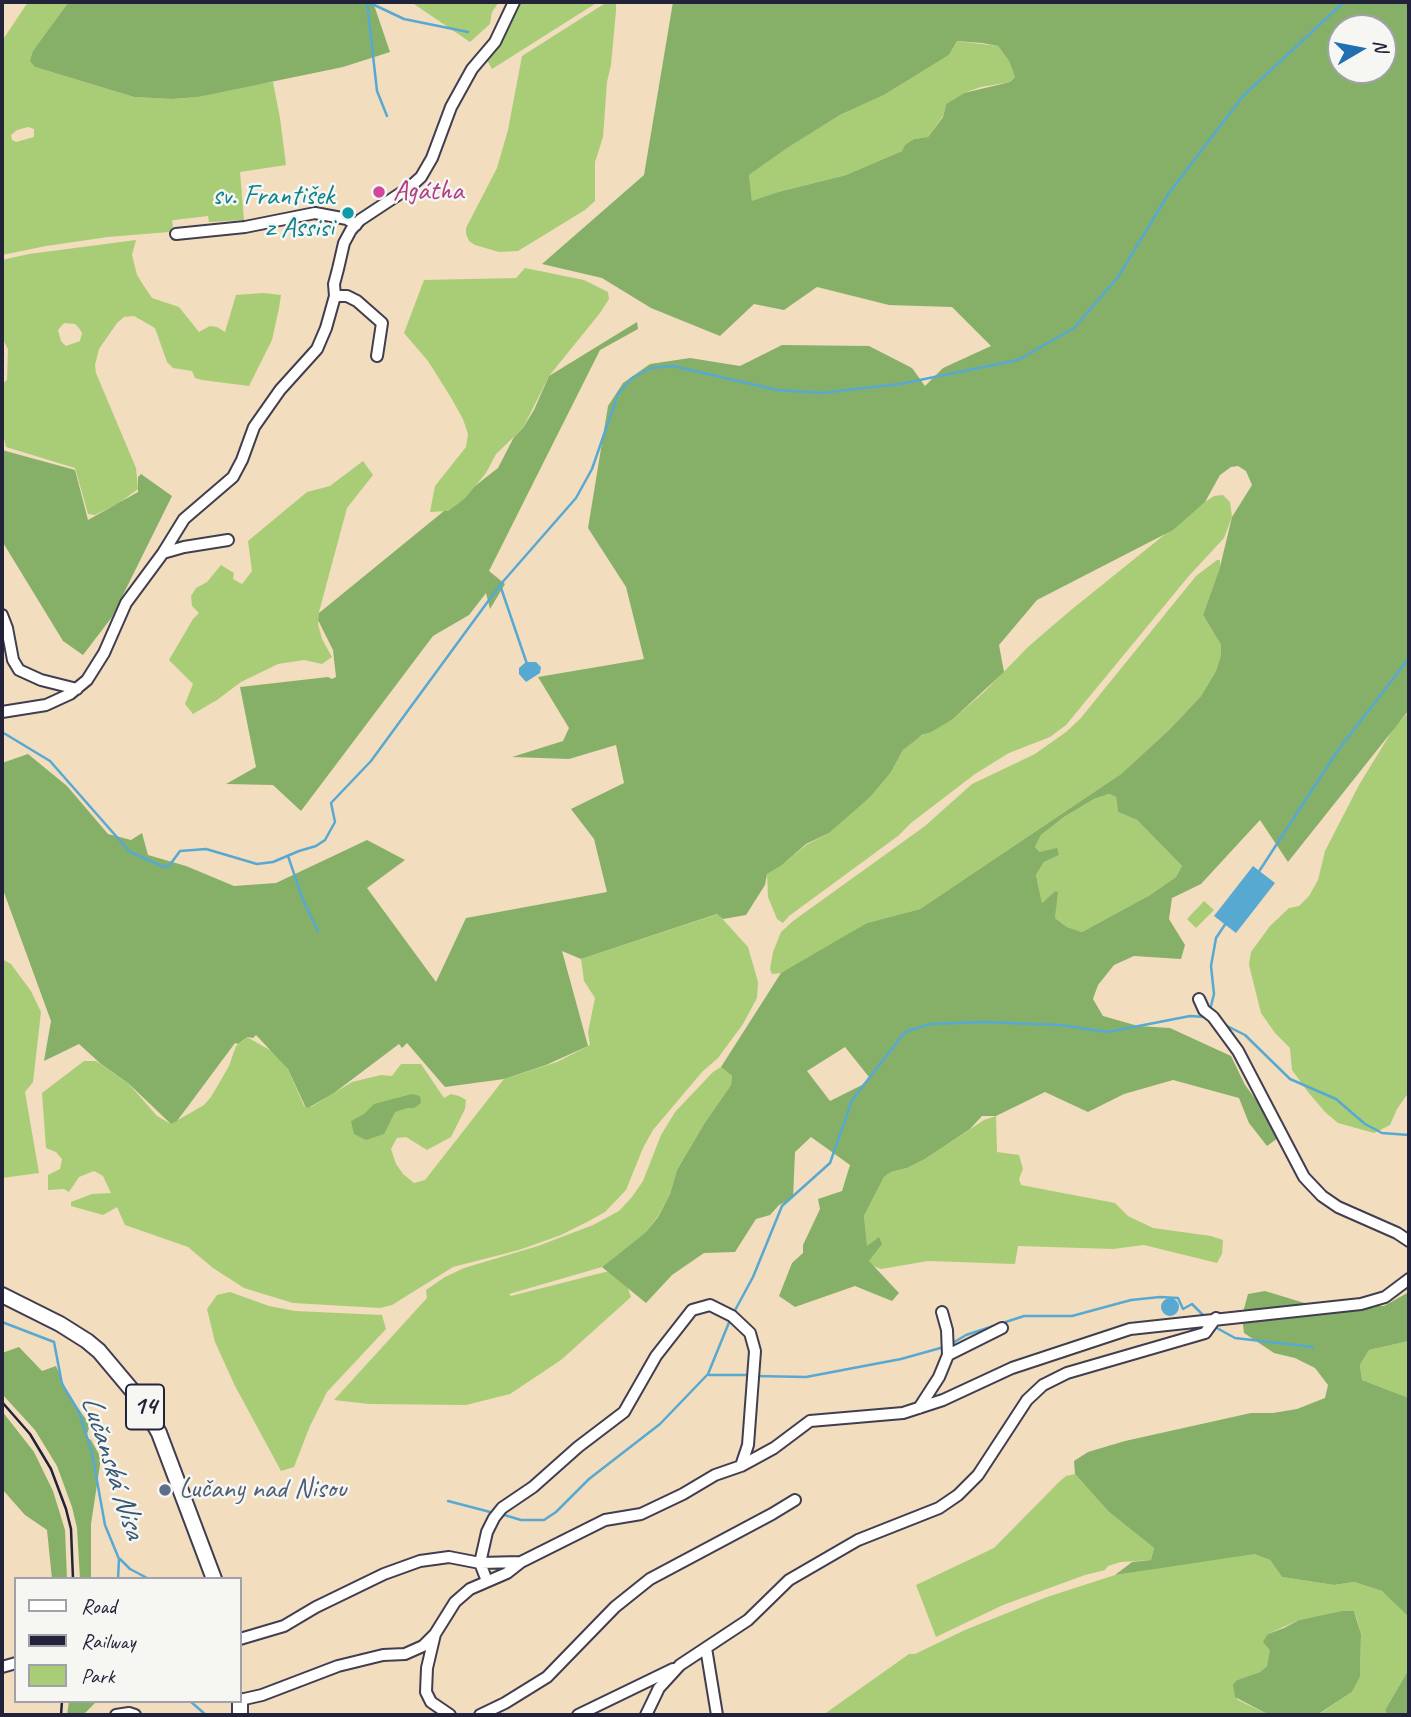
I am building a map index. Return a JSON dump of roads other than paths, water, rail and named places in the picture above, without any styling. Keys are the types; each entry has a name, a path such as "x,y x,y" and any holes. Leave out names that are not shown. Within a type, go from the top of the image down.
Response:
{"main road":[{"name":"14","path":"2,1295 61,1324 87,1341 142,1401 159,1433 213,1577"}],"street":[{"path":"2,712 46,705 77,689 88,680 104,653 126,603 184,519 233,477 243,460 254,427 280,390 317,349 335,296 334,285 344,243 356,225 421,177 472,69 495,42 514,2"},
{"path":"176,234 245,227 315,213 347,219 356,225"},
{"path":"335,296 346,296 357,301 382,323 377,356"},
{"path":"163,553 228,540"},
{"path":"2,615 13,660 19,670 41,680 77,689"},
{"path":"1199,999 1204,1010 1213,1017 1238,1051 1304,1177 1322,1196 1338,1207 1409,1241"},
{"path":"242,1700 338,1666 383,1655 405,1654 424,1646 455,1602 470,1589 507,1573 521,1562 605,1520 641,1514 715,1475 741,1466 774,1448 810,1421 903,1413 943,1401 1012,1368 1130,1329 1361,1304 1385,1297 1409,1279"},
{"path":"487,1581 480,1563 487,1532 494,1518 502,1508 533,1487 578,1447 624,1412 656,1356 692,1310 710,1306 732,1315 750,1333 755,1351 748,1446 741,1466"},
{"path":"919,1408 939,1377 948,1355 947,1330 942,1312"},
{"path":"578,1715 680,1665 748,1620 789,1580 858,1540 939,1508 978,1475 1027,1399 1043,1385 1066,1373 1205,1333 1216,1318"},
{"path":"948,1355 1002,1328"},
{"path":"480,1715 547,1677 615,1607 650,1578 795,1500"},
{"path":"242,1638 284,1626 316,1606 384,1574 420,1561 449,1557 480,1563 521,1562"},
{"path":"435,1634 427,1668 426,1692 431,1702 450,1715"},
{"path":"706,1648 717,1715"},
{"path":"646,1715 659,1688 680,1665"},
{"path":"116,1715 135,1715"}],"water":[{"path":"526,662 536,662 541,667 540,673 526,682 519,674 519,668"},
{"path":"1253,866 1275,883 1236,933 1214,916"},
{"path":"1170,1298 1176,1301 1179,1307 1176,1313 1170,1316 1164,1313 1161,1307 1164,1301"}],"waterway":[{"path":"367,2 377,91 387,116"},
{"path":"368,2 404,19 468,32"},
{"path":"2,732 50,761 130,852 164,867 169,866 180,851 206,849 257,864 273,862 316,846 325,840 335,822 331,803 371,761 500,585 576,498 592,469 618,394 632,378 651,368 673,366 777,390 820,393 900,384 1018,360 1074,328 1118,277 1169,193 1243,96 1344,2"},
{"path":"500,585 527,664"},
{"path":"1258,873 1336,753 1409,658"},
{"path":"288,856 303,900 318,931"},
{"path":"1210,1010 1214,994 1211,966 1216,938 1226,923"},
{"path":"733,1314 753,1277 782,1206 830,1163 852,1100 905,1032 930,1024 984,1022 1059,1025 1108,1032 1190,1016 1206,1017"},
{"path":"1225,1025 1245,1035 1290,1079 1336,1099 1365,1124 1382,1133 1409,1135"},
{"path":"951,1344 966,1335 1024,1316 1072,1316 1131,1300 1178,1298 1183,1309 1192,1304 1205,1317"},
{"path":"501,1514 521,1520 544,1520 556,1512 589,1479 660,1424 708,1374 730,1320"},
{"name":"Lučanská Nisa","path":"2,1322 54,1342 62,1384 79,1412 92,1453 105,1525 119,1559 118,1577"},
{"path":"1215,1327 1235,1338 1313,1347"},
{"path":"755,1376 806,1377 901,1359 944,1347"},
{"path":"709,1375 748,1375"},
{"path":"448,1501 494,1513"},
{"path":"120,1559 130,1569 145,1577"},
{"name":"Lučanská Nisa","path":"192,1703 206,1715"}],"railway":[{"path":"2,1402 30,1434 51,1469 71,1529 73,1577"},
{"path":"61,1715 62,1703"}],"place":[{"name":"Agátha","path":"379,192"},
{"name":"sv. František z Assisi","path":"348,213"},
{"name":"Lučany nad Nisou","path":"165,1490"}]}
